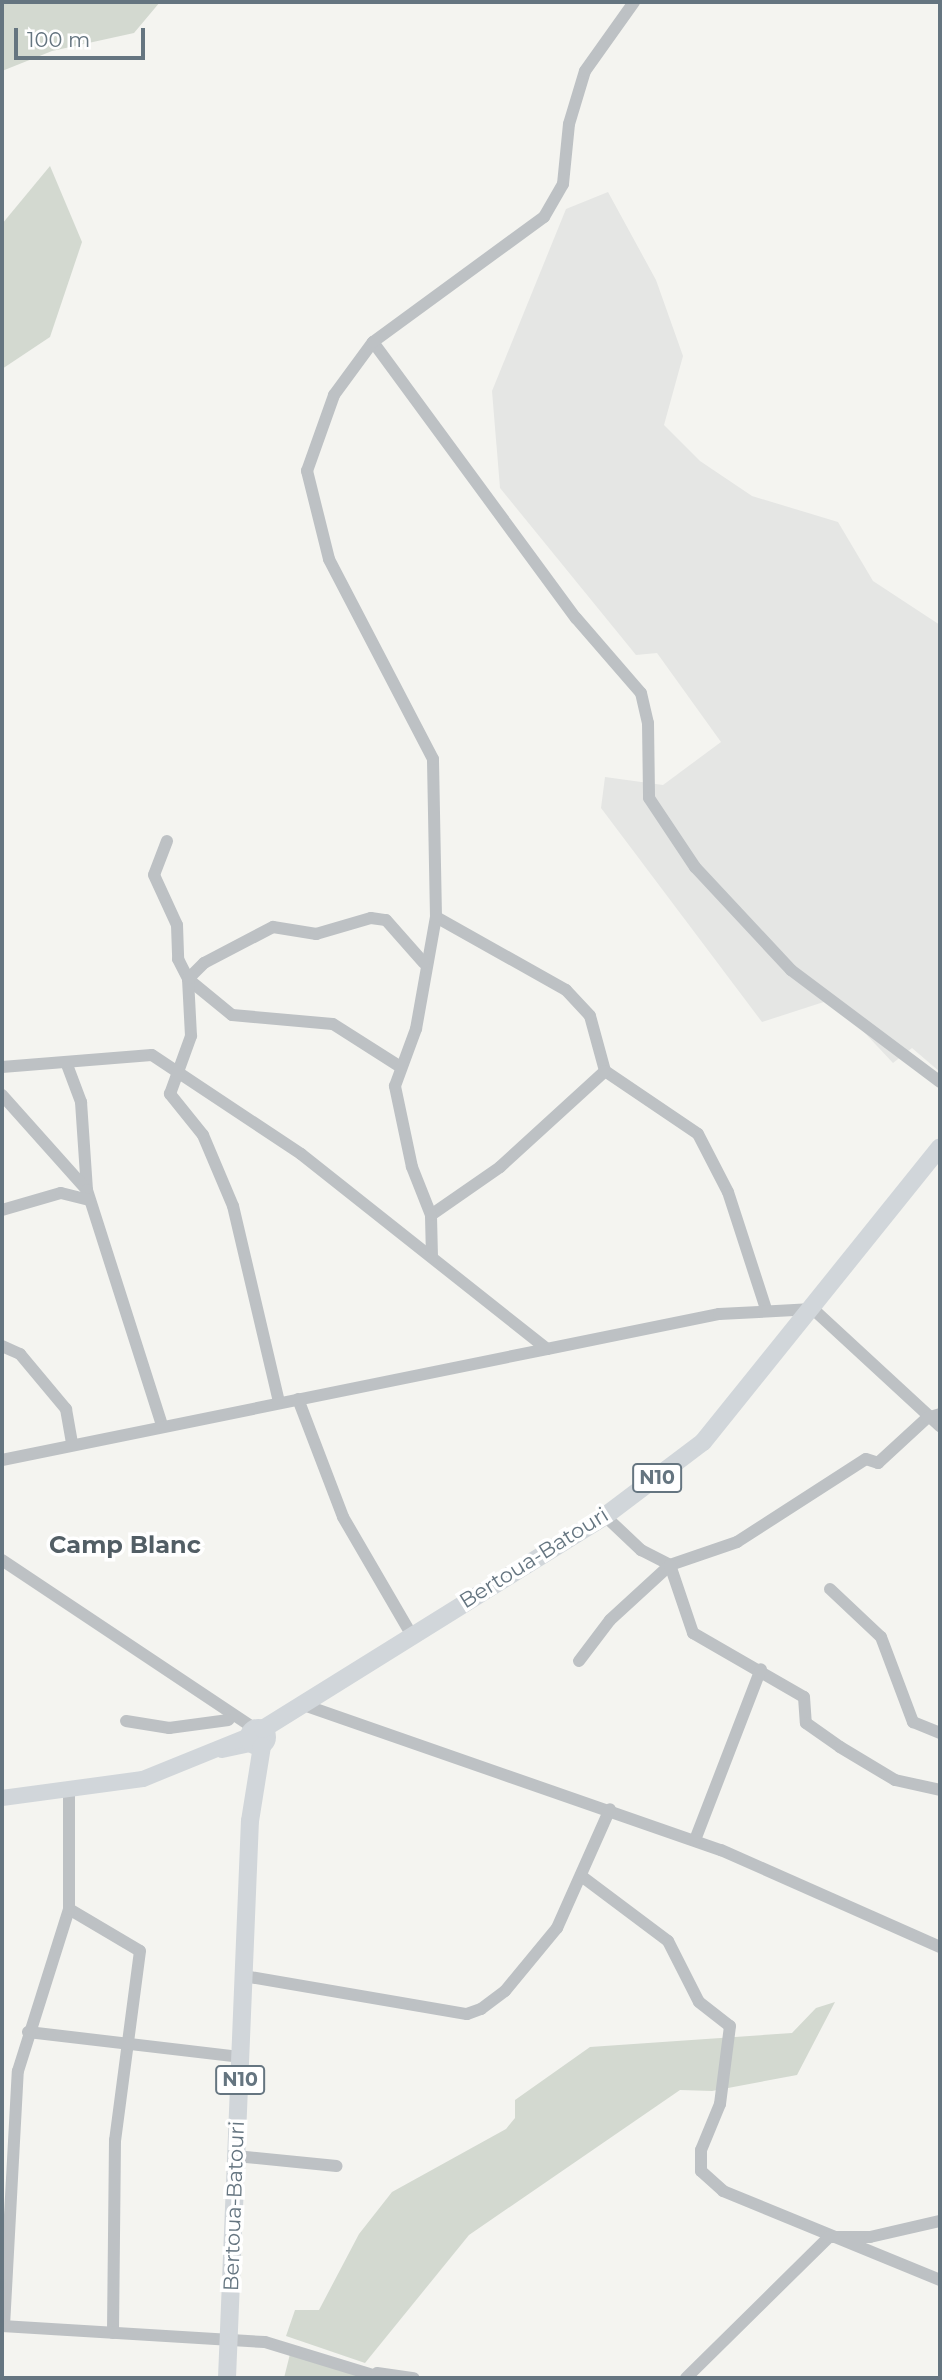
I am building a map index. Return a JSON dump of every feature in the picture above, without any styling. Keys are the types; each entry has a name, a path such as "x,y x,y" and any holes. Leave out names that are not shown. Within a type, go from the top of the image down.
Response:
{"highway":[{"name":"Bertoua-Batouri","path":"227,2378 256,1738 295,1709 411,1634 604,1516 715,1430 940,1147"}],"main road":[{"path":"2,1798 69,1792 143,1779 256,1738"}],"street":[{"path":"432,1257 431,1215 400,1124 399,1066 418,1018 424,963 436,917 433,759 329,559 307,479 334,395 373,342 544,217 564,184 569,124 585,71 634,2"},
{"path":"373,342 576,618 641,693 648,723 649,798 695,867 791,970 940,1082"},
{"path":"167,841 154,875 177,925 178,959 188,979 191,1036 181,1072 170,1094 203,1135 233,1206 279,1402"},
{"path":"436,917 579,1001 605,1071 698,1134 728,1192 766,1309"},
{"path":"188,979 204,962 273,927 316,934 371,918 386,920 424,963"},
{"path":"188,979 232,1015 333,1024 399,1066"},
{"path":"2,1067 66,1062 136,1052 181,1072 301,1154 547,1349"},
{"path":"66,1062 81,1102 88,1195 162,1425"},
{"path":"431,1215 500,1167 605,1071"},
{"path":"2,1095 27,1130 88,1195"},
{"path":"2,1210 61,1193 88,1195"},
{"path":"2,1460 162,1425 547,1349 645,1326 766,1309 813,1309 927,1418 940,1426"},
{"path":"2,1346 20,1354 66,1409 72,1444"},
{"path":"298,1399 348,1529 411,1634"},
{"path":"579,1661 610,1620 670,1565 737,1542 866,1459 878,1463 927,1418 940,1414"},
{"path":"604,1516 641,1550 670,1565 693,1633 761,1669 806,1698 803,1718 840,1747 895,1780 940,1790"},
{"path":"2,1560 256,1738"},
{"path":"830,1589 881,1637 913,1722 940,1732"},
{"path":"695,1840 761,1669"},
{"path":"295,1709 610,1809 695,1840 940,1947"},
{"path":"126,1721 169,1728 226,1715"},
{"path":"69,1792 69,1909 28,2032 18,2071 7,2183 3,2326 230,2338 380,2376 414,2378"},
{"path":"244,1976 474,2012 505,1991 536,1956 584,1878 610,1809"},
{"path":"584,1878 668,1941 699,2001 730,2026 720,2104 701,2150 701,2171 723,2191 829,2237 940,2280"},
{"path":"69,1909 140,1951 124,2046 113,2188 113,2333"},
{"path":"28,2032 124,2046 242,2057"},
{"path":"236,2156 337,2166"},
{"path":"686,2378 829,2237 870,2237 940,2221"}],"shaded area":[{"path":"2,2 160,2 134,33 52,51 2,71"},
{"path":"50,166 82,242 50,337 2,369 2,224"},
{"path":"608,192 656,280 683,356 664,425 700,461 752,496 838,522 873,581 940,625 940,1072 912,1048 893,1063 833,999 762,1022 601,808 605,777 663,785 721,742 657,653 636,655 500,488 492,391 566,209"},
{"path":"835,2002 797,2075 712,2091 680,2090 469,2235 365,2363 286,2336 295,2310 319,2310 359,2234 392,2192 506,2129 515,2118 515,2100 590,2047 792,2033 816,2008"},
{"path":"290,2354 364,2378 284,2378"}],"district":[{"name":"Camp Blanc","path":"125,1545"}]}
